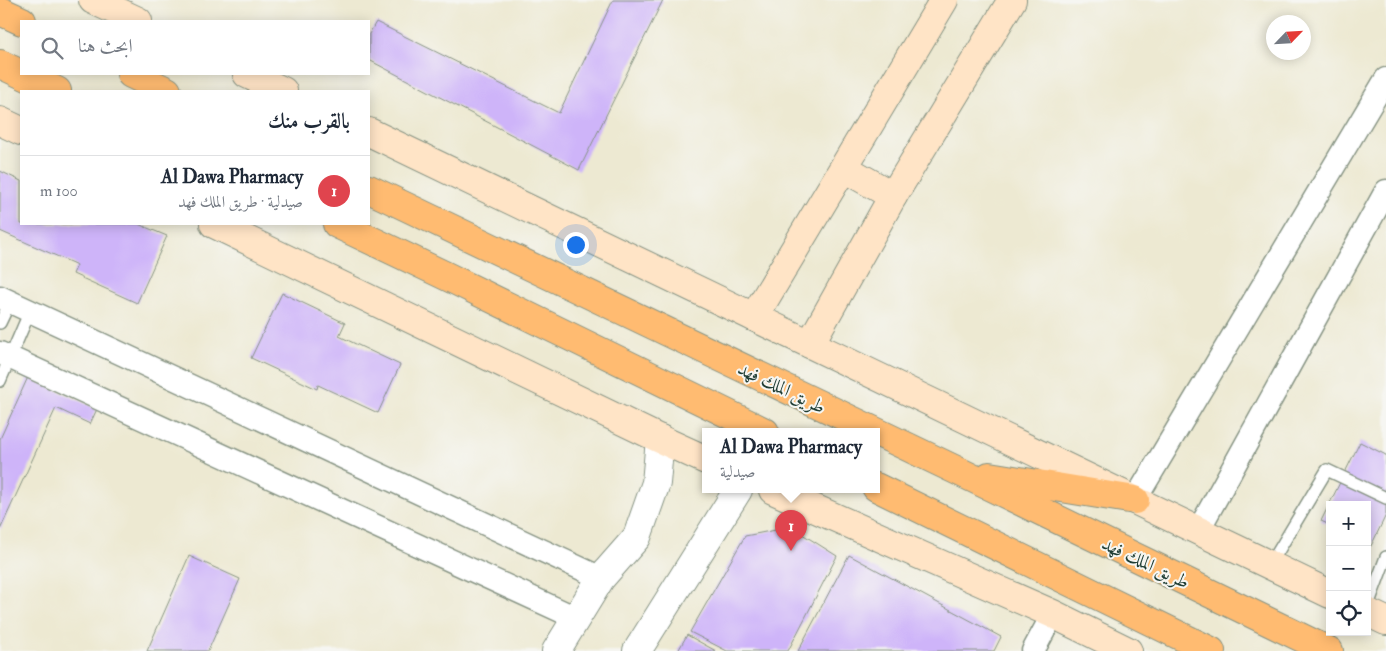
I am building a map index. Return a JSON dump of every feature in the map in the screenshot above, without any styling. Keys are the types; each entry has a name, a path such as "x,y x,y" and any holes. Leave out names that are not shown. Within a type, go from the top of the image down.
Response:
{"highway":[{"path":"0,10 20,20"},
{"path":"0,64 20,73"},
{"path":"23,75 55,90"},
{"path":"132,75 165,90"},
{"name":"طريق الملك فهد","path":"370,189 868,428"},
{"path":"338,225 757,428"},
{"name":"طريق الملك فهد","path":"880,434 1329,651"},
{"path":"958,471 1135,500"},
{"path":"880,489 1211,651"}],"main road":[{"path":"93,0 136,20"},
{"path":"754,317 944,0"},
{"path":"810,344 893,196 1012,0"},
{"path":"249,75 282,90"},
{"path":"0,121 20,131"},
{"path":"370,132 1326,592"},
{"path":"844,168 893,196"},
{"path":"216,225 702,458"},
{"path":"780,493 1053,614 1096,644 1128,651"},
{"path":"1371,614 1386,621"}],"street":[{"path":"1135,500 1386,79"},
{"path":"1198,530 1386,191"},
{"path":"14,303 600,578"},
{"path":"6,355 576,618"},
{"path":"556,651 600,578 637,537 656,483 660,439"},
{"path":"637,651 736,493"},
{"path":"1033,651 1053,614"}],"lane":[{"path":"0,323 14,303"},
{"path":"0,381 14,303"},
{"path":"1270,565 1327,470 1386,498"},
{"path":"1371,597 1386,557"}],"building":[{"path":"613,0 663,0 579,170 370,61 370,32 376,22 559,113"},
{"path":"0,171 20,181 20,225 140,225 167,236 137,303 73,274 77,265 0,231"},
{"path":"282,293 345,323 339,336 400,365 378,413 318,385 317,389 251,358"},
{"path":"28,377 97,409 90,424 56,408 0,530 0,439"},
{"path":"1360,442 1386,455 1386,515 1371,546 1371,501 1331,501"},
{"path":"1326,511 1326,523 1321,521"},
{"path":"791,527 837,556 788,651 727,651 690,632 745,536"},
{"path":"849,555 1001,637 994,651 798,651"},
{"path":"189,556 240,579 208,651 147,651"},
{"path":"687,635 716,651 678,651"}],"place":[{"name":"Al Dawa Pharmacy","path":"791,551"}]}
